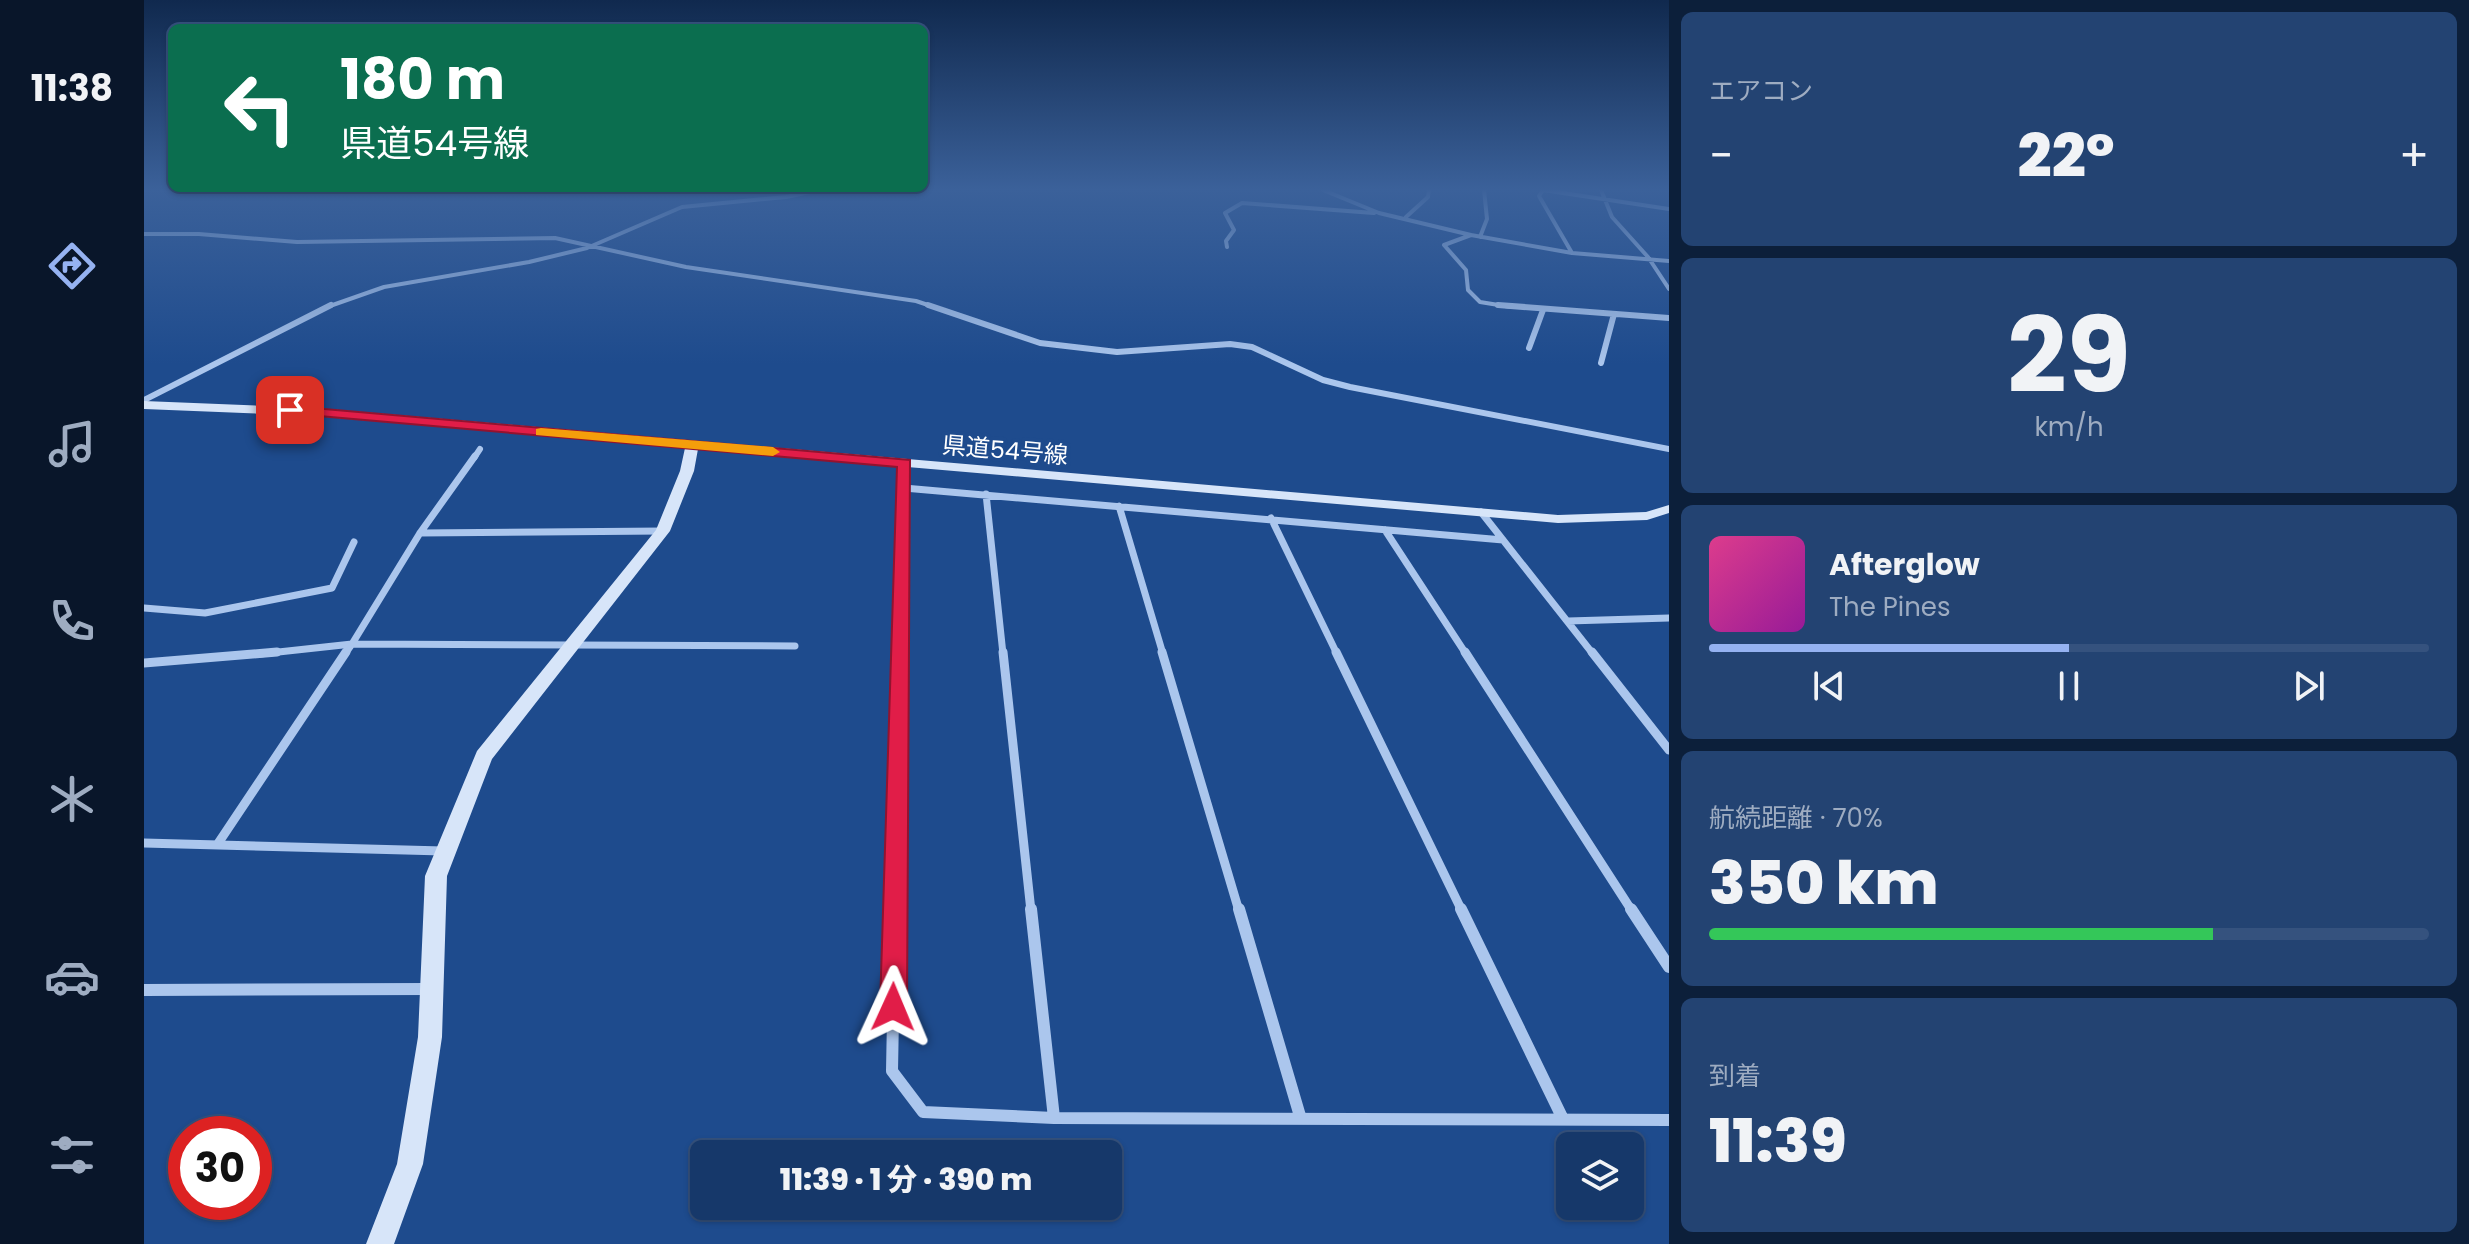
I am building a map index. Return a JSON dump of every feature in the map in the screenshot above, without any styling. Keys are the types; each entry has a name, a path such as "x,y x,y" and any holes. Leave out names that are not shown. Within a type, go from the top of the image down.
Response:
{"main road":[{"name":"県道54号線","path":"144,403 315,412 1481,512 1604,519 1647,516 1669,509"},
{"path":"380,1244 410,1164 430,1037 436,876 484,756 663,531 687,471 692,445"}],"street":[{"path":"144,403 185,376 290,328 315,311 355,295 421,279 528,262 586,248"},
{"path":"595,248 686,267 916,301 1021,338 1083,350 1129,352 1230,344 1252,347 1323,380 1350,387 1669,449"},
{"path":"1447,248 1468,269 1471,280 1468,290 1480,302 1543,310 1669,318"},
{"path":"1544,248 1669,261"},
{"path":"1569,248 1572,253"},
{"path":"1642,248 1669,289"},
{"path":"1529,348 1543,310"},
{"path":"1601,363 1614,314"},
{"path":"217,845 352,644 420,533 480,449"},
{"path":"905,463 892,1071 923,1112 1054,1118 1300,1116 1669,1120"},
{"path":"904,488 1503,540"},
{"path":"986,494 1054,1118"},
{"path":"1119,506 1300,1116"},
{"path":"1481,512 1669,750"},
{"path":"1271,518 1563,1119"},
{"path":"1385,530 1669,967"},
{"path":"420,533 663,531"},
{"path":"144,608 205,613 332,588 354,542"},
{"path":"1568,621 1669,618"},
{"path":"144,663 210,660 352,644 795,646"},
{"path":"144,843 446,851"},
{"path":"144,990 432,989"}],"slow traffic":[{"path":"541,432 773,452"}],"route":[{"path":"290,410 905,463 893,1007"}]}
